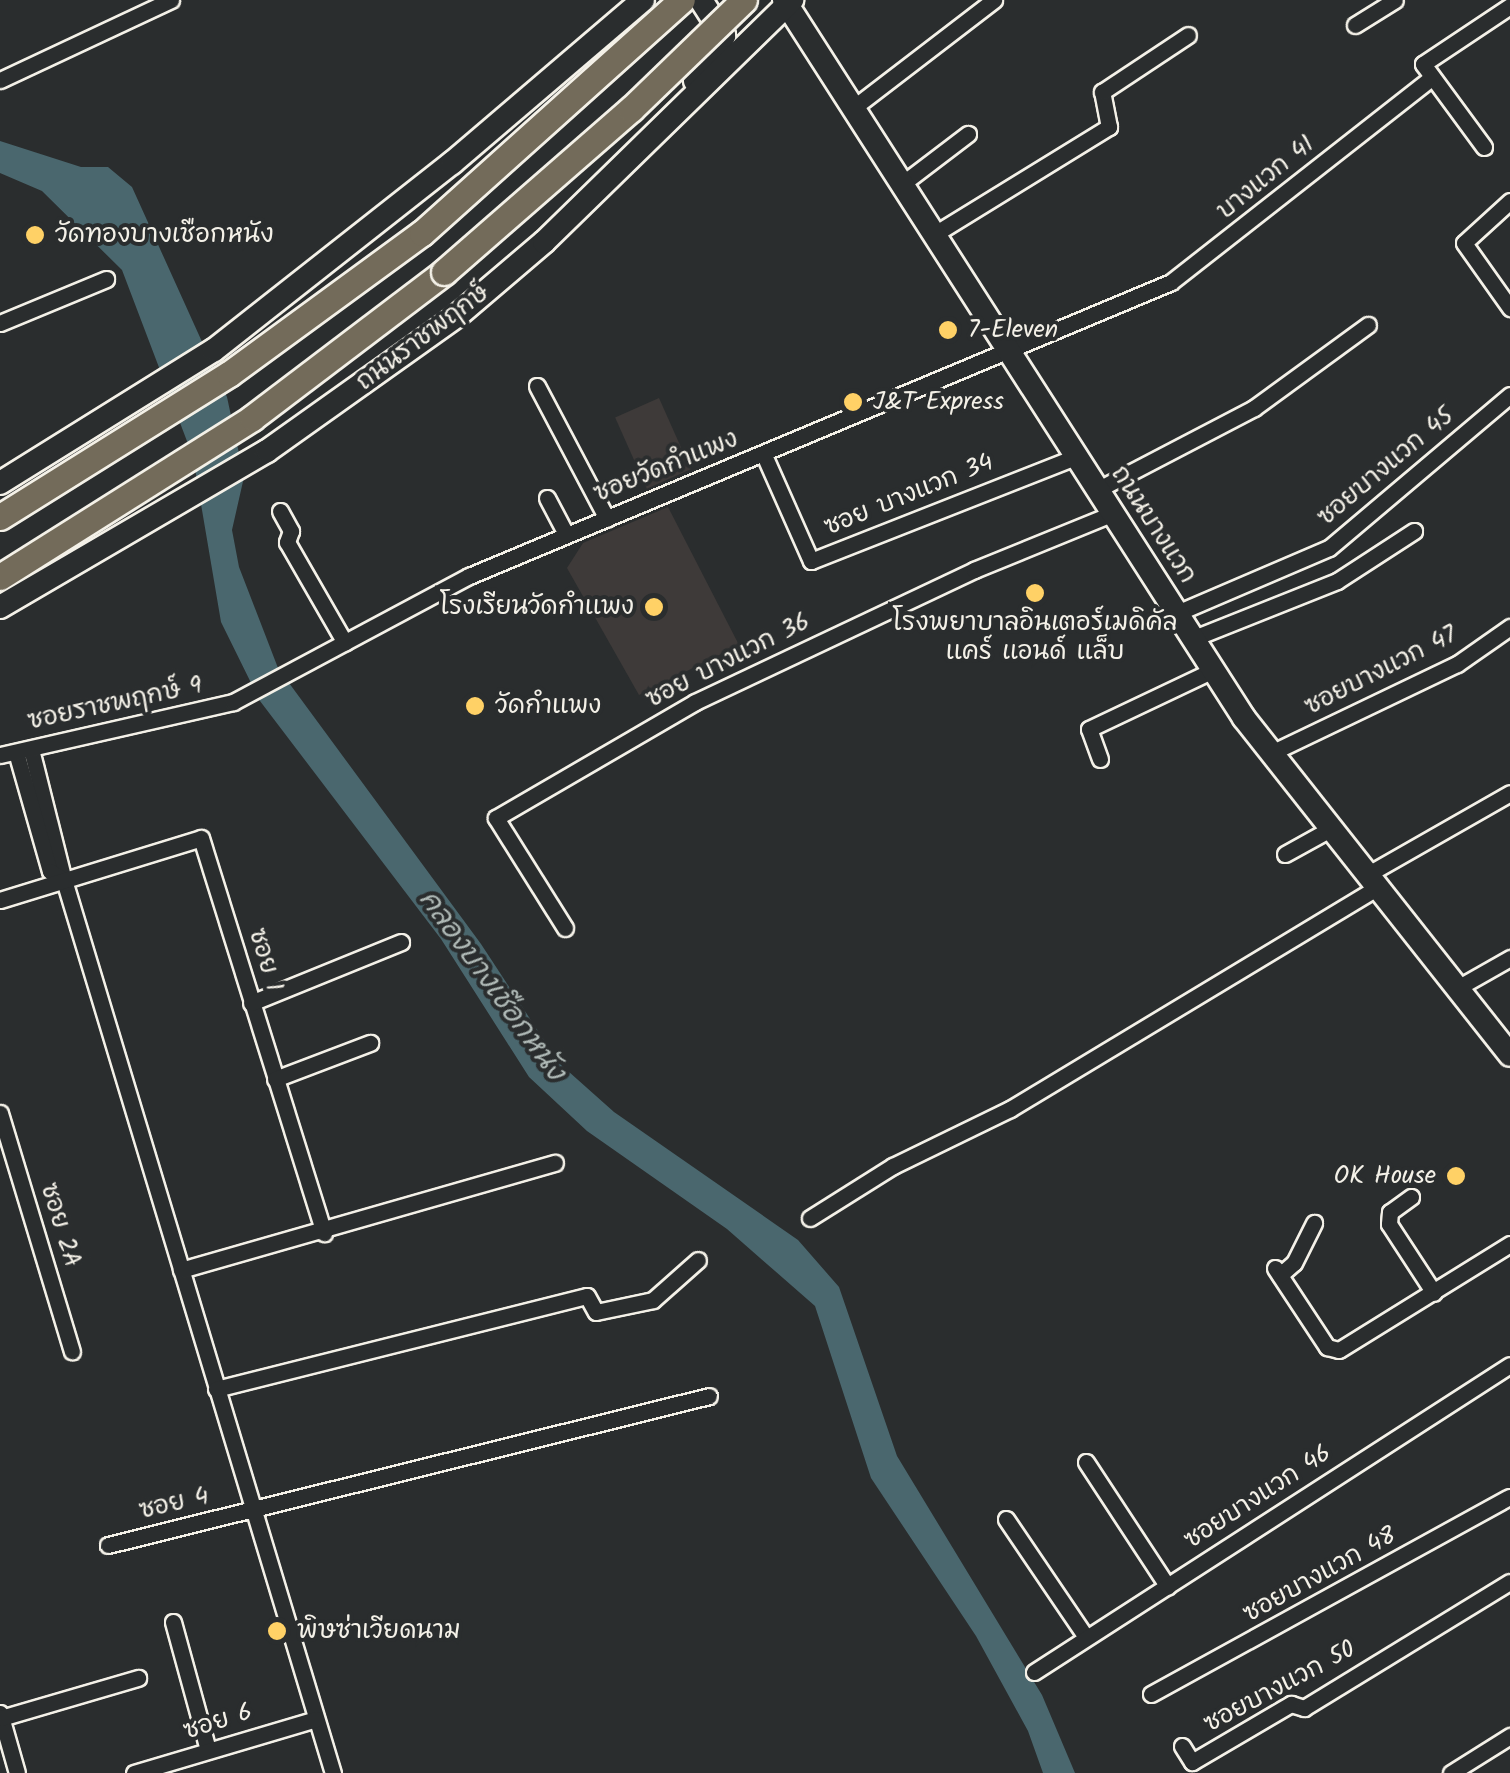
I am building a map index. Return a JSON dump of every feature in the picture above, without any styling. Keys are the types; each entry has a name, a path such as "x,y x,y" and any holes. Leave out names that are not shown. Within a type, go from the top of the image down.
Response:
{"main road":[{"path":"0,483 124,411 214,350 436,176 643,0"},
{"path":"592,44 664,0"},
{"path":"0,517 146,430 422,233 682,0"},
{"path":"662,126 724,36 701,0"},
{"name":"ถนนราชพฤกษ์","path":"0,577 137,496 252,418 444,272 631,109 744,0"},
{"name":"ถนนราชพฤกษ์","path":"0,606 150,525 267,451 457,316 662,126 788,2"},
{"name":"ถนนบางแวก","path":"788,2 906,181 1111,514 1213,670 1271,753 1375,879 1510,1055"}],"street":[{"path":"0,80 171,0"},
{"path":"857,105 994,0"},
{"path":"1356,25 1395,0"},
{"name":"บางแวก 41","path":"1012,350 1188,272 1431,78 1423,64 1510,6"},
{"path":"938,232 1109,127 1112,119 1102,92 1188,35"},
{"path":"1431,78 1484,146"},
{"path":"906,181 968,134"},
{"path":"1510,201 1464,243 1510,308"},
{"path":"0,323 106,280"},
{"path":"1097,490 1254,408 1368,326"},
{"name":"ซอยวัดกำแพง","path":"346,643 396,610 566,534 1012,350"},
{"path":"537,386 607,519"},
{"name":"ซอยบางแวก 45","path":"1177,612 1329,548 1510,396"},
{"name":"ซอย บางแวก 34","path":"764,455 812,561 1076,456"},
{"path":"547,498 566,534"},
{"path":"280,512 292,531 286,542 346,643"},
{"name":"ซอย บางแวก 36","path":"565,928 496,818 695,702 956,578 1111,514"},
{"path":"1194,638 1337,581 1414,531"},
{"name":"ซอยบางแวก 47","path":"1271,753 1457,664 1510,628"},
{"name":"ซอยราชพฤกษ์ 9","path":"16,752 198,714 298,672 346,643"},
{"path":"1100,758 1089,729 1213,670"},
{"path":"16,752 64,880 332,1773"},
{"path":"810,1218 893,1166 1010,1108 1510,793"},
{"path":"1285,854 1332,828"},
{"name":"ซอย 1","path":"64,880 201,838 324,1233"},
{"path":"0,900 64,880"},
{"path":"252,1002 400,942"},
{"path":"1459,987 1510,958"},
{"path":"275,1078 370,1043"},
{"name":"ซอย 2A","path":"0,1113 72,1352"},
{"path":"181,1270 324,1233 555,1163"},
{"path":"1410,1197 1390,1212 1389,1224 1434,1294"},
{"path":"1314,1223 1294,1264 1278,1272 1328,1346 1340,1350 1510,1244"},
{"path":"216,1390 587,1296 596,1312 653,1300 698,1260"},
{"name":"ซอยบางแวก 46","path":"1034,1672 1510,1365"},
{"name":"ซอย 4","path":"108,1545 709,1396"},
{"path":"1086,1462 1168,1586"},
{"name":"ซอยบางแวก 48","path":"1152,1694 1510,1497"},
{"path":"1006,1520 1086,1637"},
{"name":"ซอยบางแวก 50","path":"1182,1746 1192,1762 1291,1704 1304,1708 1510,1582"},
{"path":"173,1622 208,1750"},
{"path":"10,1770 1,1715 138,1678"},
{"name":"ซอย 6","path":"134,1773 316,1719"},
{"path":"1451,1773 1510,1736"}],"shaded area":[{"path":"659,398 691,469 647,489 615,418"},
{"name":"โรงเรียนวัดกำแพง","path":"668,507 739,645 639,695 567,568 583,543"}],"water":[{"name":"คลองบางเชือกหนัง","path":"0,141 81,167 108,167 132,187 227,397 244,477 232,530 239,567 278,668 481,944 559,1063 614,1112 798,1240 839,1287 897,1456 1042,1695 1075,1773 1043,1773 1028,1731 976,1636 871,1478 815,1306 727,1229 587,1131 529,1077 441,939 260,701 221,622 193,457 122,270 42,191 0,173"}],"place":[{"name":"วัดทองบางเชือกหนัง","path":"35,235"},
{"name":"7-Eleven","path":"948,330"},
{"name":"J&T Express","path":"853,402"},
{"name":"โรงพยาบาลอินเตอร์เมดิคัล แคร์ แอนด์ แล็บ","path":"1035,593"},
{"name":"โรงเรียนวัดกำแพง","path":"654,607"},
{"name":"วัดกำแพง","path":"475,706"},
{"name":"OK House","path":"1456,1176"},
{"name":"พิษซ่าเวียดนาม","path":"277,1631"}]}
